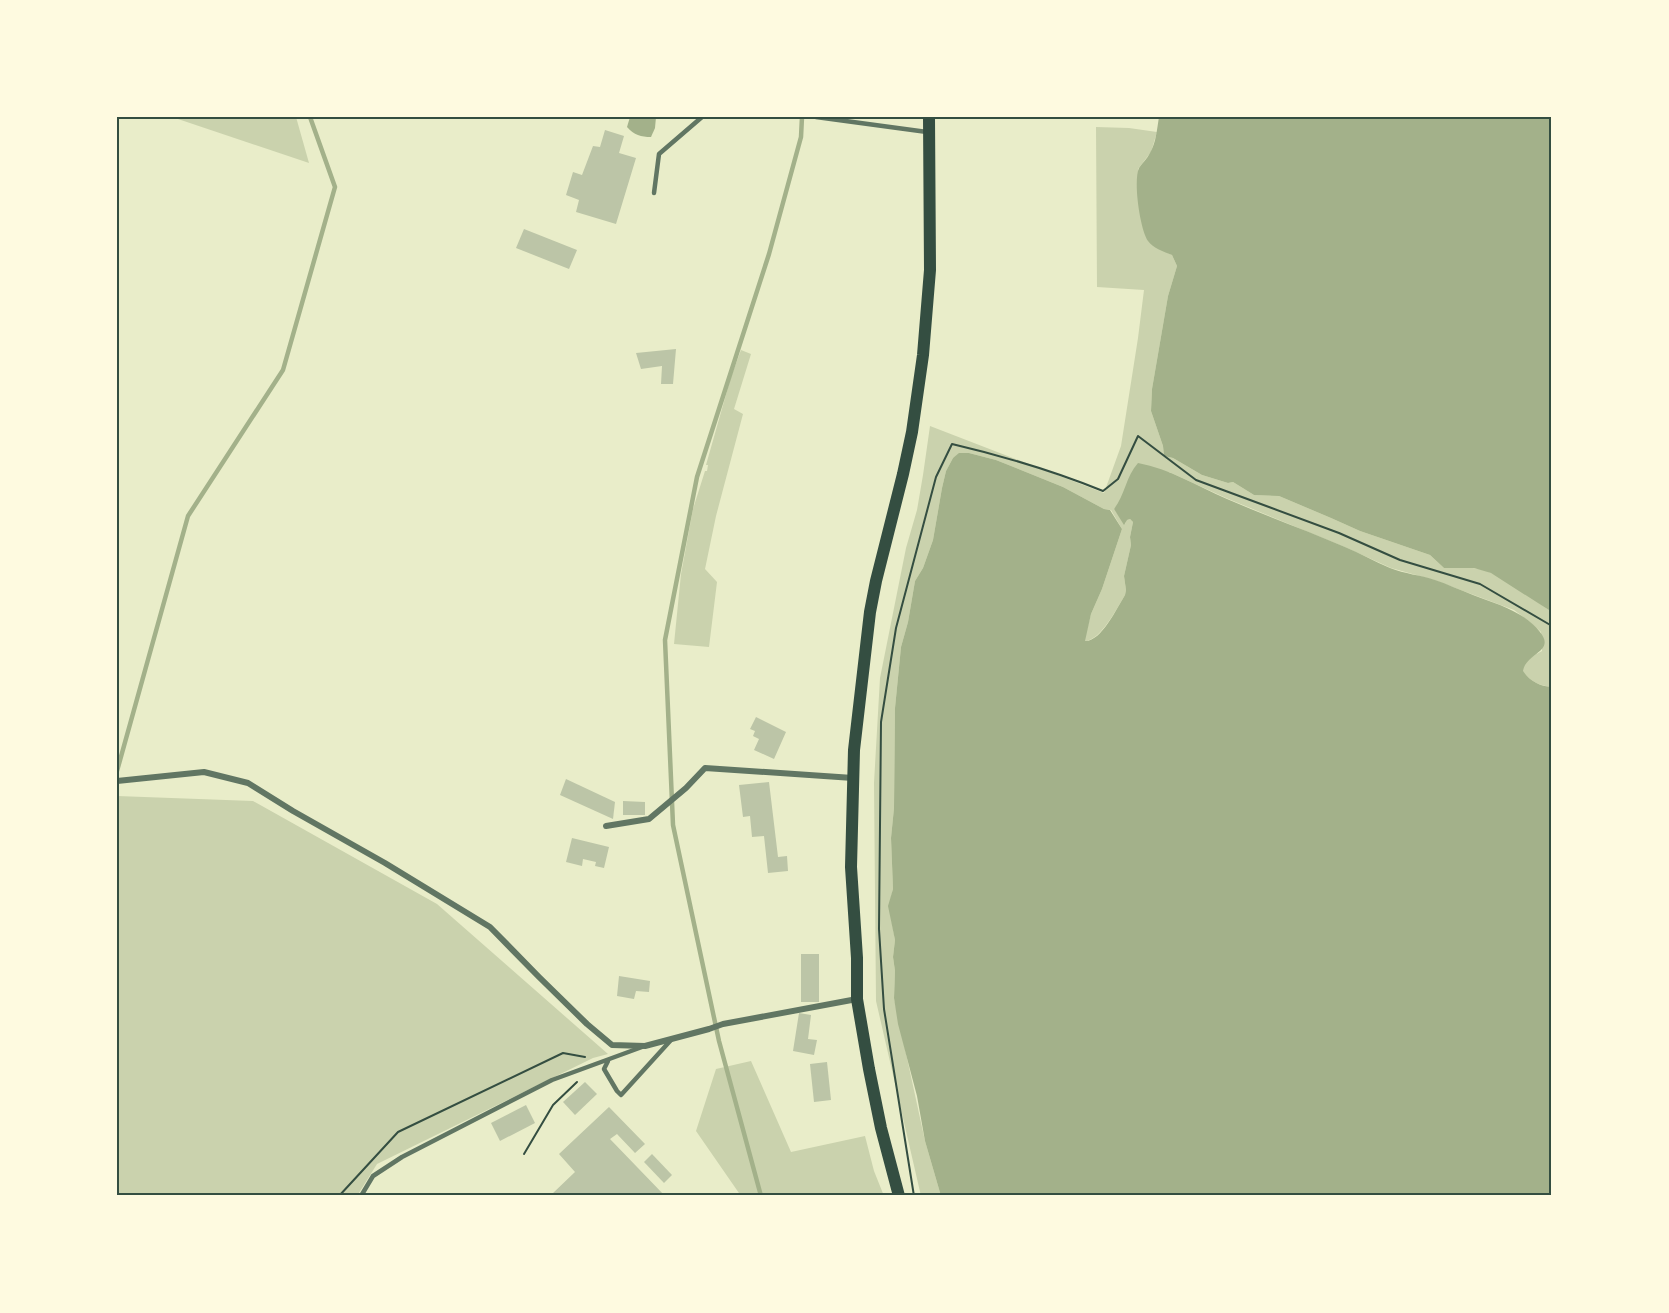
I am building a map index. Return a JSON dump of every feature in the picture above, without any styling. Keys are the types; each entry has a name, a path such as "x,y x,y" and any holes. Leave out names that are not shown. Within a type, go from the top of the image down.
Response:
{"main road":[{"path":"899,1196 868,1069 857,999 852,867 854,750 870,612 912,432 923,355 930,270 929,117"}],"street":[{"path":"606,826 649,819 686,788 705,768 854,778"},
{"path":"117,781 204,772 248,783 490,927 538,977 612,1045 645,1046 723,1024 857,999"}],"lane":[{"path":"654,193 659,154 702,117"},
{"path":"816,117 930,132"},
{"path":"608,1060 604,1069 616,1091 621,1095 670,1040"},
{"path":"361,1196 373,1176 402,1157 552,1080 645,1046"}],"path":[{"path":"914,1196 884,1009 879,929 881,722 896,628 936,477 952,444 996,455 1073,479 1103,491 1118,479 1138,436 1196,480 1339,534 1400,560 1480,584 1552,626"},
{"path":"339,1196 398,1132 562,1053 608,1060"},
{"path":"524,1154 553,1105 594,1065"}],"shaded area":[{"path":"172,117 296,117 309,163"},
{"path":"630,117 656,117 651,137 638,135 630,130 627,127"},
{"path":"1159,117 1552,117 1552,612 1491,573 1474,568 1444,568 1430,555 1360,531 1279,496 1254,495 1233,482 1228,483 1202,475 1173,458 1164,456 1163,446 1151,411 1152,389 1168,296 1177,266 1172,255 1156,248 1148,241 1140,216 1137,194 1137,174 1154,145"},
{"path":"1096,127 1157,132 1151,152 1138,169 1156,247 1172,255 1177,266 1168,296 1152,389 1151,411 1163,446 1164,456 1173,458 1202,475 1228,483 1233,482 1254,495 1279,496 1360,531 1430,555 1444,568 1473,568 1504,579 1552,612 1552,687 1535,682 1522,671 1527,661 1542,651 1541,632 1514,610 1434,580 1391,568 1169,472 1119,503 1114,509 1125,524 1126,520 1130,519 1133,522 1131,545 1124,576 1125,595 1102,630 1090,640 1084,641 1091,614 1122,529 1111,510 1104,509 1063,487 996,460 969,453 953,458 946,471 933,540 923,568 915,581 901,647 895,708 894,808 891,838 893,889 889,906 895,940 894,998 925,1141 941,1196 921,1196 876,1001 874,783 880,678 906,548 917,510 930,426 1104,493 1121,446 1144,290 1097,287"},
{"path":"741,350 751,354 734,409 743,414 716,516 705,569 717,582 709,647 674,644 681,574 693,509 705,471 707,471 708,465 706,465"},
{"path":"959,453 969,453 996,460 1063,487 1110,510 1122,529 1091,614 1085,641 1091,640 1103,630 1125,595 1124,576 1131,545 1133,522 1130,519 1127,520 1124,525 1114,509 1138,463 1172,474 1227,499 1351,549 1390,568 1435,580 1500,605 1518,613 1540,632 1545,644 1529,660 1523,671 1535,682 1552,687 1552,1196 941,1196 925,1141 917,1096 898,1024 894,998 895,940 888,906 893,889 891,838 894,808 895,708 901,647 915,581 923,568 933,540 946,471 953,458"},
{"path":"117,796 253,801 437,904 608,1054 593,1058 377,1164 357,1196 117,1196"},
{"path":"751,1061 791,1152 865,1136 874,1171 884,1196 741,1196 696,1131 716,1069"}],"building":[{"path":"605,130 624,136 619,153 636,158 616,224 576,212 579,200 566,195 573,172 582,175 593,146 600,147"},
{"path":"524,229 577,250 569,269 516,248"},
{"path":"676,349 673,384 661,384 662,366 641,369 636,353"},
{"path":"756,717 786,732 774,759 754,750 759,739 753,736 755,731 750,729"},
{"path":"566,779 615,802 613,819 560,795"},
{"path":"769,782 778,857 787,856 788,871 768,873 764,836 752,837 750,816 743,817 739,785"},
{"path":"623,801 645,802 645,815 623,815"},
{"path":"572,838 609,847 604,868 595,866 596,862 583,859 582,866 566,862"},
{"path":"801,954 819,954 819,1002 801,1002"},
{"path":"619,976 650,981 649,992 636,991 634,999 617,996"},
{"path":"799,1013 811,1015 808,1039 817,1040 814,1055 793,1051"},
{"path":"827,1062 831,1100 814,1102 810,1064"},
{"path":"585,1082 597,1094 575,1115 563,1102"},
{"path":"526,1105 535,1123 500,1141 491,1123"},
{"path":"609,1107 645,1144 635,1153 617,1134 610,1139 665,1196 554,1196 552,1194 575,1172 559,1154"},
{"path":"652,1154 672,1175 664,1183 644,1162"}],"waterway":[{"path":"117,771 188,516 283,370 335,187 310,117"},
{"path":"761,1196 719,1041 673,825 665,640 697,477 769,254 801,137 802,117"}]}
